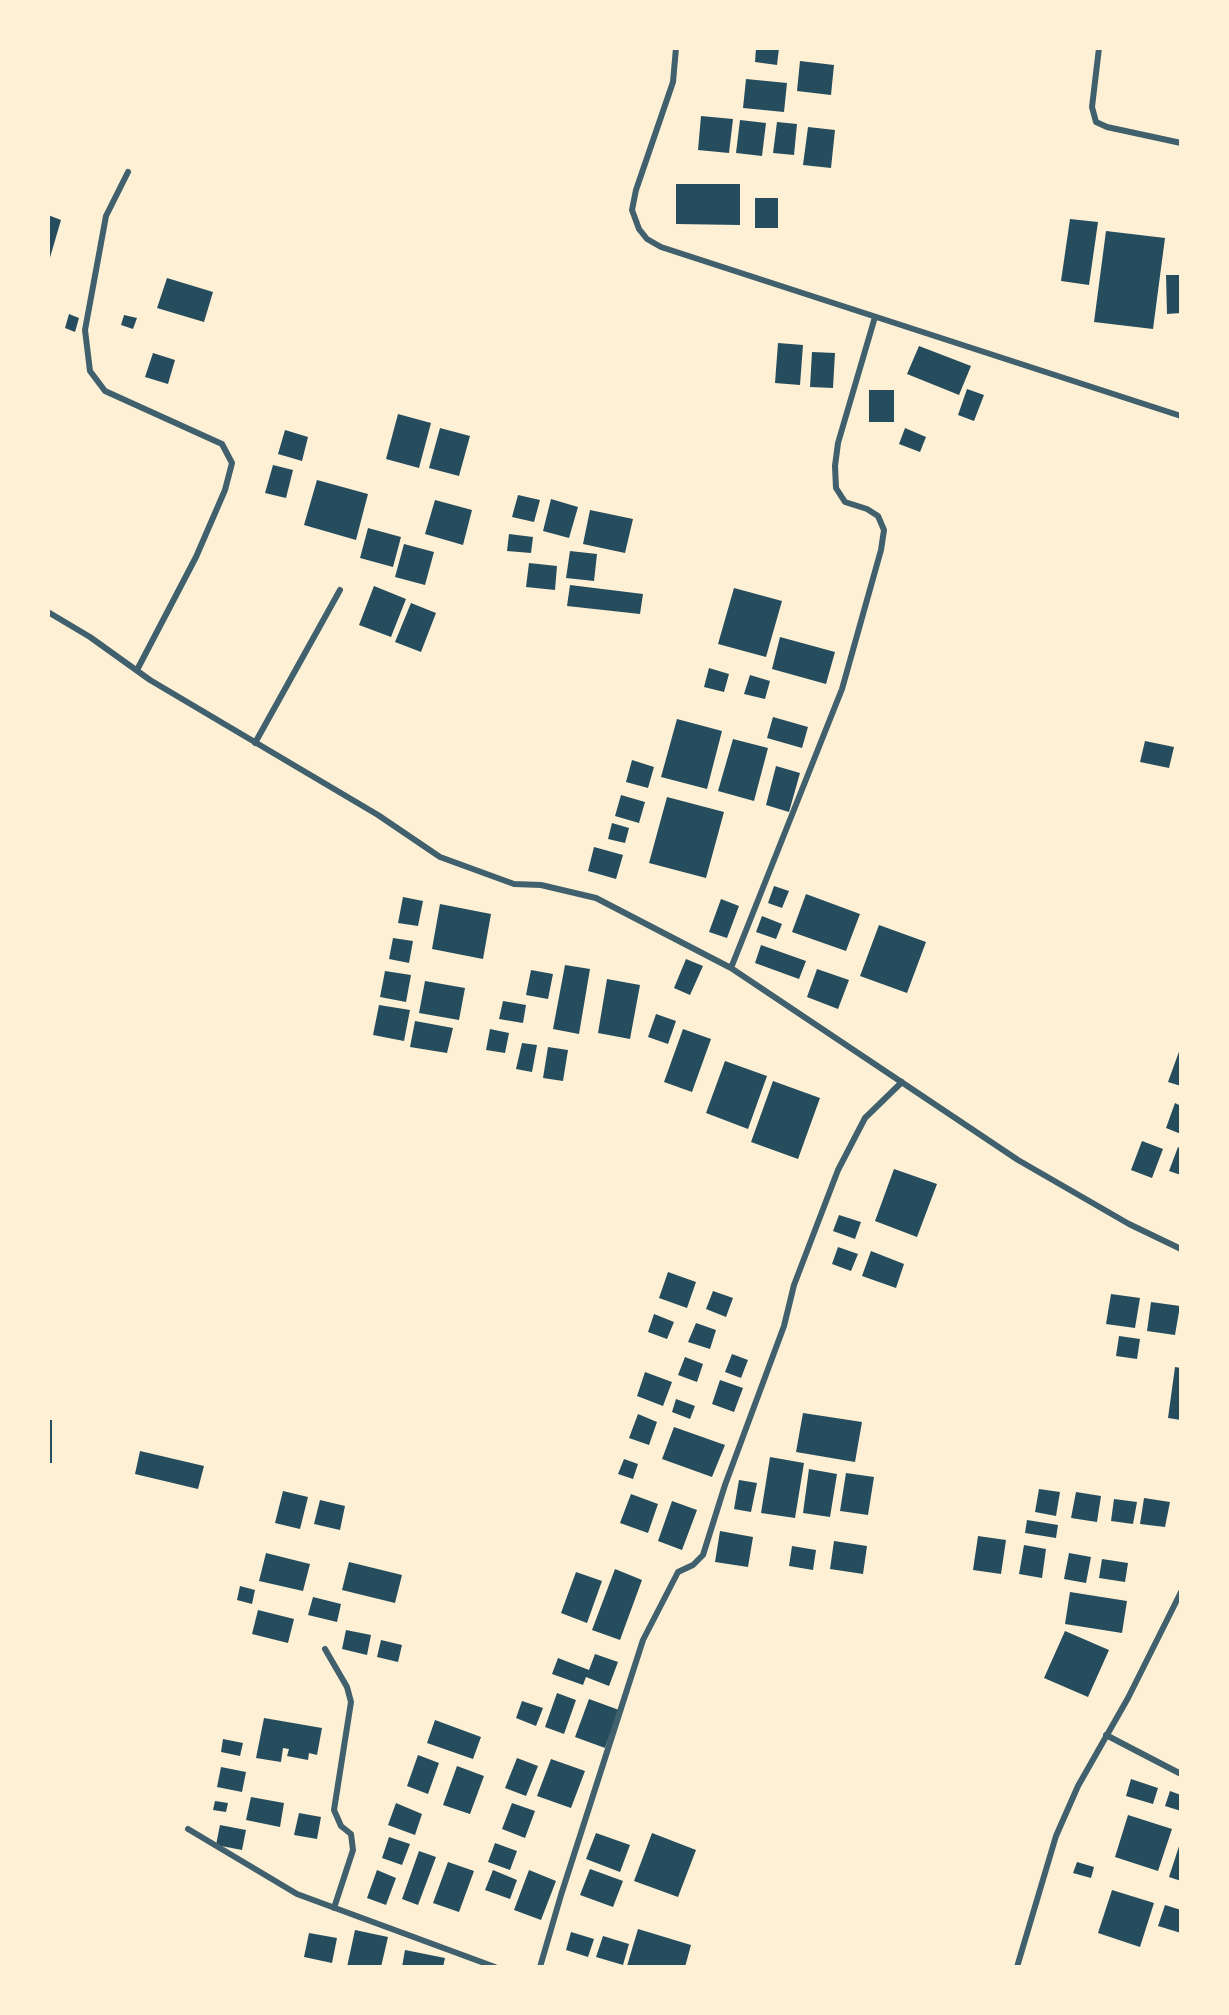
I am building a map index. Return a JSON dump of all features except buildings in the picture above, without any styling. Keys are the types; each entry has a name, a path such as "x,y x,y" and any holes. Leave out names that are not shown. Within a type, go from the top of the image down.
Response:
{"street":[{"path":"676,48 673,82 636,190 632,210 639,229 647,239 661,247 1181,416"},
{"path":"1099,48 1092,107 1096,122 1107,128 1181,143"},
{"path":"128,172 106,216 85,330 90,371 105,391 222,444 232,463 225,490 196,556 137,670"},
{"path":"731,968 842,689 881,550 884,530 878,516 867,509 845,502 836,488 835,465 838,443 875,317"},
{"path":"255,743 340,590"},
{"path":"48,612 255,743 378,815 440,857 514,884 541,885 596,898 731,968 1018,1160 1129,1224 1181,1249"},
{"path":"540,1967 643,1640 678,1572 693,1565 703,1555 725,1485 784,1326 795,1285 838,1170 865,1118 902,1082"},
{"path":"1017,1967 1056,1836 1078,1786 1181,1592"},
{"path":"324,1649 347,1687 351,1702 334,1814 351,1834 353,1850 334,1908"},
{"path":"1106,1735 1181,1774"},
{"path":"188,1829 297,1894 495,1967"}]}
